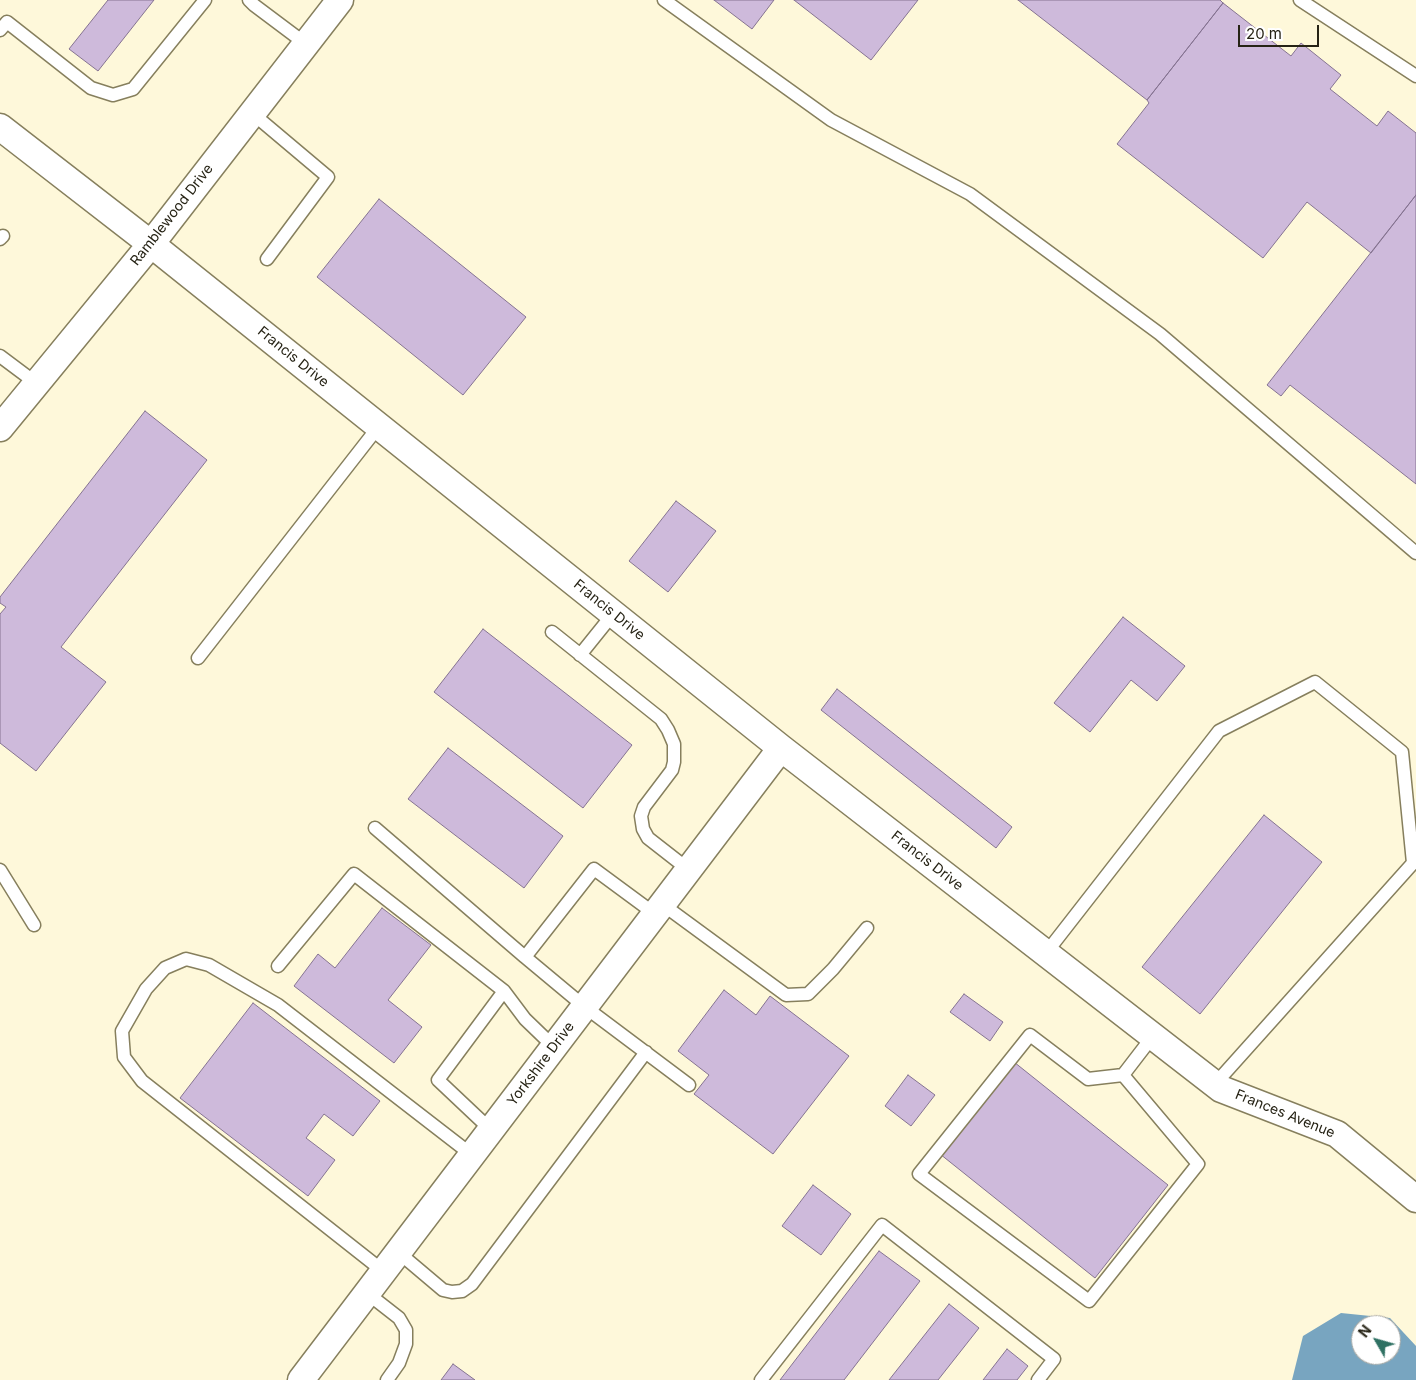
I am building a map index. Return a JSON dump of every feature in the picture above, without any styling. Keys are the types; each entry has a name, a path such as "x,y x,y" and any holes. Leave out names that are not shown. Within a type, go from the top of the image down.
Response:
{"street":[{"name":"Ramblewood Drive","path":"0,428 150,244 340,0"},
{"name":"Francis Drive","path":"0,127 150,244 782,748 1218,1086"},
{"name":"Yorkshire Drive","path":"300,1380 782,748"},
{"name":"Frances Avenue","path":"1218,1086 1337,1134 1416,1200"}],"lane":[{"path":"2,22 91,88 113,95 133,89 205,0"},
{"path":"249,0 254,6 306,44"},
{"path":"664,0 831,120 970,194 1160,334 1416,553"},
{"path":"1300,0 1416,76"},
{"path":"252,113 328,177 267,259"},
{"path":"0,356 36,383"},
{"path":"198,658 379,426"},
{"path":"580,655 614,614"},
{"path":"552,632 661,720 668,730 674,744 672,770 644,807 641,816 642,829 648,838 688,870"},
{"path":"1046,953 1219,731 1315,682 1402,752 1413,863 1218,1086"},
{"path":"375,828 585,1007 689,1085"},
{"path":"525,957 594,869 658,909 786,995 808,994 833,969 867,928"},
{"path":"0,870 34,925"},
{"path":"278,966 354,874 504,991 525,1020 554,1047"},
{"path":"472,1155 278,1005 210,965 186,959 165,968 146,989 122,1031 124,1057 142,1082 391,1262 443,1290 452,1292 462,1290 472,1284 646,1052"},
{"path":"490,1130 438,1080 504,991"},
{"path":"1123,1075 1198,1164 1088,1301 919,1174 1030,1035 1088,1079 1123,1075 1153,1036"},
{"path":"761,1380 882,1225 1054,1359 1038,1380"},
{"path":"367,1293 399,1318 406,1330 406,1344 399,1363 388,1380"}],"water":[{"path":"1341,1313 1361,1315 1351,1315 1351,1365 1401,1365 1401,1330 1416,1346 1416,1380 1292,1380 1303,1336"}],"building":[{"path":"108,0 154,0 98,71 69,49"},
{"path":"714,0 774,0 752,29"},
{"path":"794,0 918,0 871,60"},
{"path":"1018,0 1220,0 1223,3 1147,100"},
{"path":"1223,3 1291,56 1301,43 1341,75 1330,89 1377,126 1388,111 1416,133 1416,195 1371,253 1307,202 1263,258 1117,144 1149,103 1147,100"},
{"path":"1416,195 1416,484 1290,385 1281,396 1267,385"},
{"path":"379,199 526,317 463,395 317,277"},
{"path":"145,411 207,460 61,647 106,682 36,771 0,743 0,614 6,607 0,603 0,597"},
{"path":"676,501 716,531 668,592 629,561"},
{"path":"1123,617 1185,666 1157,701 1131,680 1090,732 1054,703"},
{"path":"483,629 632,745 583,808 434,692"},
{"path":"837,689 1012,827 996,848 821,710"},
{"path":"448,748 563,836 524,888 408,799"},
{"path":"1264,815 1322,862 1200,1014 1142,967"},
{"path":"382,908 431,945 388,1000 422,1027 394,1063 294,986 318,954 335,968"},
{"path":"724,990 756,1015 770,996 849,1056 773,1154 694,1094 709,1075 678,1051"},
{"path":"964,994 1003,1022 990,1041 950,1012"},
{"path":"253,1003 380,1101 353,1136 324,1114 306,1138 335,1160 308,1196 180,1098"},
{"path":"1014,1062 1168,1185 1095,1278 940,1154"},
{"path":"908,1075 935,1095 911,1126 885,1106"},
{"path":"813,1185 851,1214 821,1255 782,1226"},
{"path":"879,1251 920,1281 844,1380 780,1380"},
{"path":"949,1304 979,1328 938,1380 889,1380"},
{"path":"1007,1349 1028,1366 1017,1380 983,1380"},
{"path":"453,1364 475,1380 441,1380"}]}
